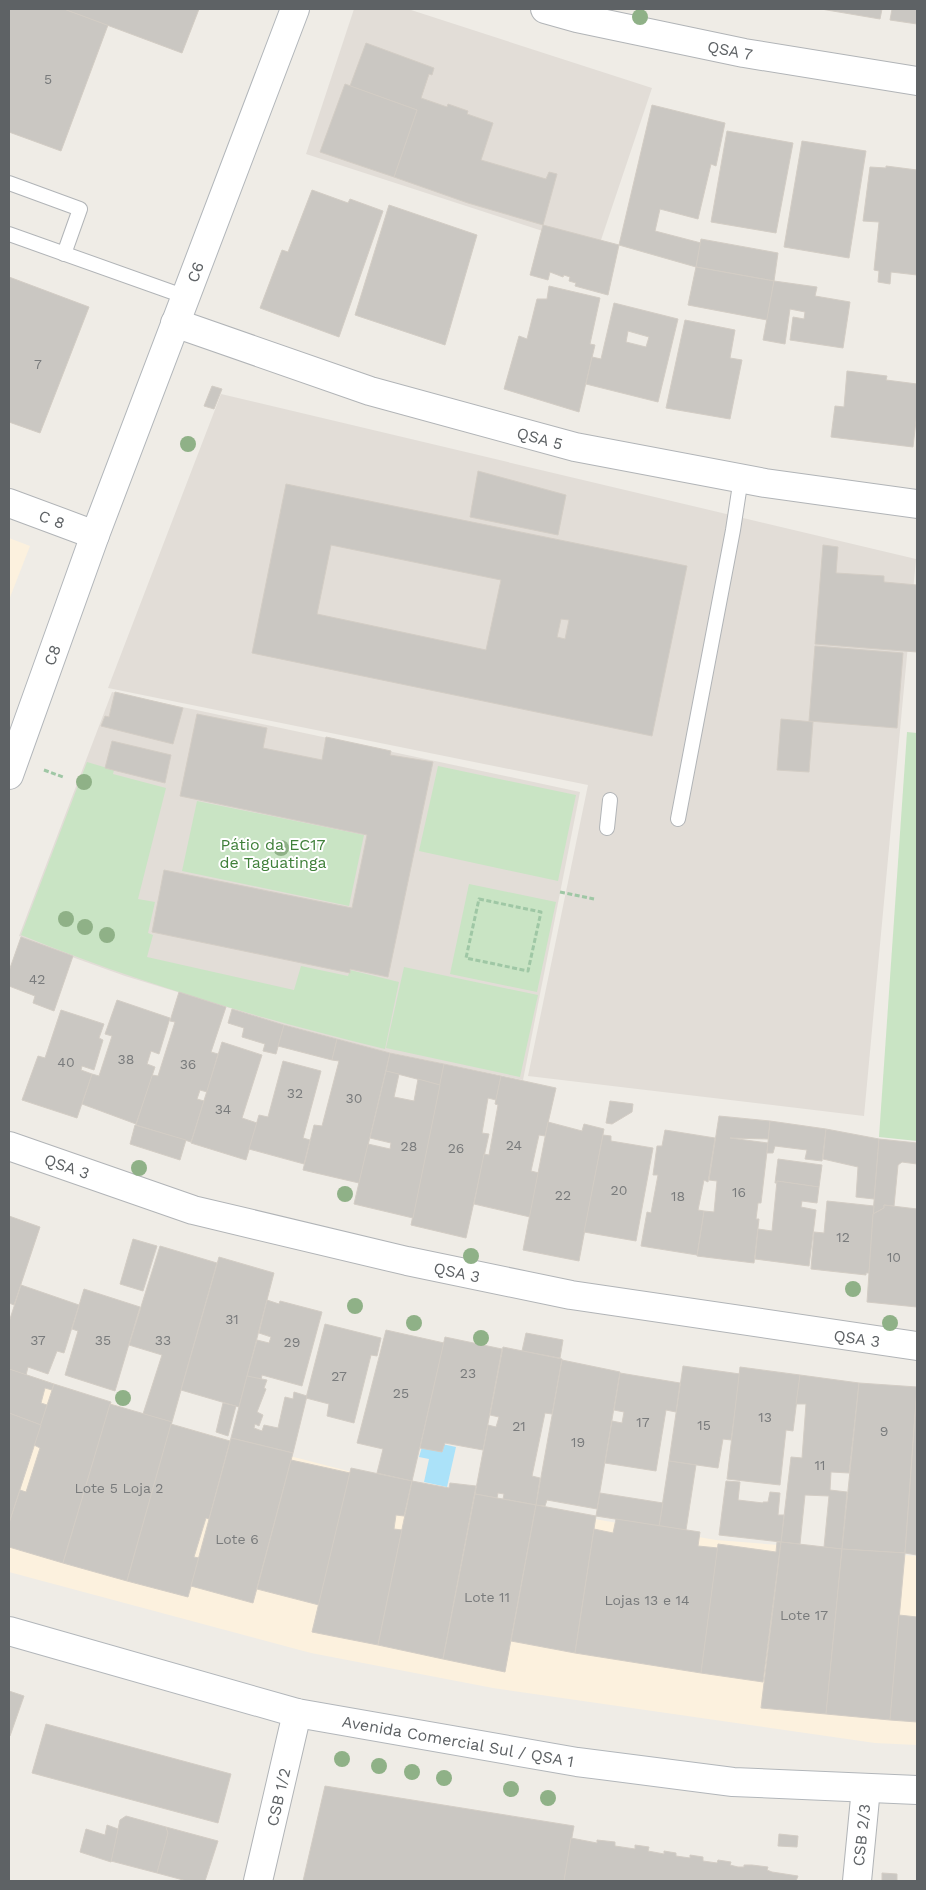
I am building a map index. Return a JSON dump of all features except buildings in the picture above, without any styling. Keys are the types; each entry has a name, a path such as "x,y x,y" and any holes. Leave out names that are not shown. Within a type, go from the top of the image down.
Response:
{"street":[{"name":"C6","path":"95,535 295,9"},
{"name":"QSA 7","path":"545,9 578,18 744,53 917,81"},
{"name":"QSA 5","path":"175,323 370,391 575,447 741,478 917,504"},
{"name":"C 8","path":"9,503 95,535"},
{"name":"C8","path":"9,775 95,535"},
{"name":"QSA 3","path":"9,1146 193,1210 417,1263 571,1295 917,1346"},
{"name":"Avenida Comercial Sul / QSA 1","path":"9,1631 297,1713 577,1762 733,1782 917,1790"},
{"name":"CSB 1/2","path":"258,1881 297,1713"},
{"name":"CSB 2/3","path":"857,1881 866,1788"}],"lane":[{"path":"9,183 80,209 64,254"},
{"path":"9,234 186,297"},
{"path":"678,819 733,530 741,478"},
{"path":"607,828 610,800"}],"path":[{"path":"560,892 594,899"},
{"path":"479,899 541,912 528,971 466,958 472,929 479,899"}],"shaded area":[{"path":"354,9 408,9 652,88 598,249 306,154"},
{"path":"221,394 916,559 864,1116 528,1076 588,785 108,688"},
{"path":"9,538 30,546 9,600"},
{"path":"112,692 580,792 523,1080 387,1052 282,1024 125,976 19,936"},
{"path":"9,1371 52,1383 171,1424 228,1440 348,1471 473,1498 716,1540 917,1556 917,1745 875,1743 493,1688 311,1653 9,1572"}],"green space":[{"path":"907,732 917,733 917,1141 879,1137"},
{"path":"87,762 114,770 113,774 166,788 138,899 155,902 148,933 153,935 147,957 294,990 301,966 348,976 350,970 399,982 385,1049 200,999 110,969 21,935"},
{"path":"438,766 576,795 558,881 419,851"},
{"name":"Pátio da EC17 de Taguatinga","path":"197,801 364,835 349,906 182,871"},
{"path":"469,884 556,902 537,992 450,974"},
{"path":"404,967 538,995 520,1077 386,1048"}],"water":[{"path":"442,1444 456,1447 447,1487 424,1482 429,1459 419,1457 422,1447"}]}
